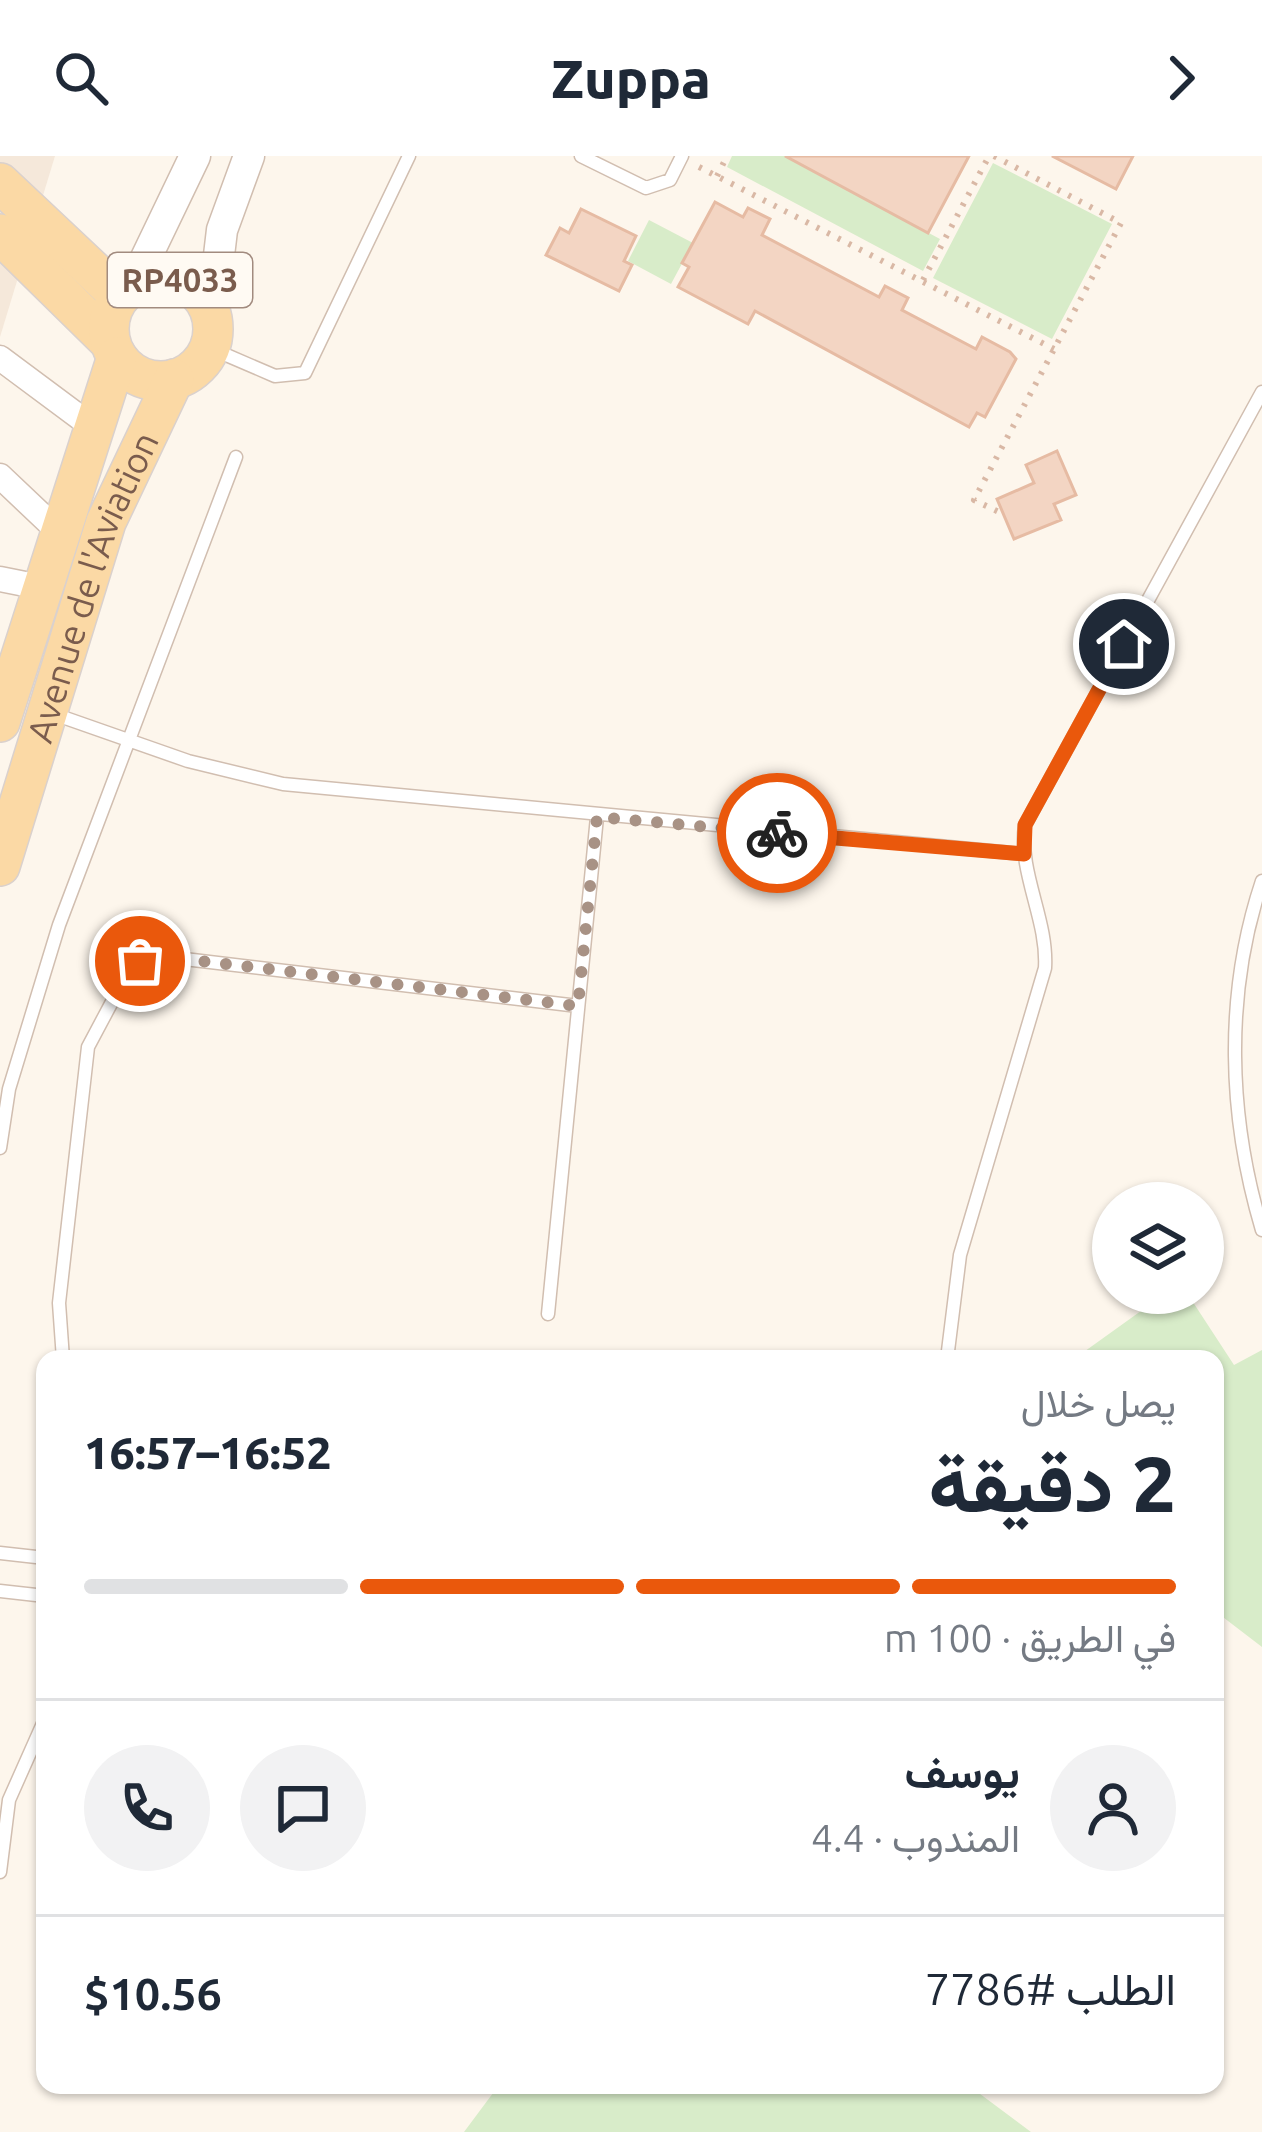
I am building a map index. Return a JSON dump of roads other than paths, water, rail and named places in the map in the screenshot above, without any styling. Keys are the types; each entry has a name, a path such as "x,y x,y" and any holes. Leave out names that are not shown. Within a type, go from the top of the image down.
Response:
{"main road":[{"path":"0,183 127,291"},
{"path":"0,234 114,350"},
{"name":"RP4033","path":"164,277 180,280 194,288 211,332 202,362 174,379 142,377 114,350 112,310 127,291 164,277"},
{"name":"Avenue de l'Aviation","path":"0,722 57,530 94,428 114,350"},
{"name":"Avenue de l'Aviation","path":"0,866 106,522 174,379"}],"street":[{"name":"RP4033","path":"127,291 195,156"},
{"name":"RP4033","path":"211,332 222,230 249,156"},
{"path":"0,358 94,428"},
{"path":"0,476 57,530"},
{"path":"0,579 40,586"}],"lane":[{"path":"211,332 275,376 305,373 409,156"},
{"path":"581,156 646,188 670,179 681,157"},
{"path":"948,1350 960,1255 1045,968 1044,928 1024,854 1025,825 1262,392"},
{"path":"0,1148 9,1089 58,925 130,742 167,628 236,457"},
{"path":"44,711 130,742 284,784 1024,854"},
{"path":"548,1314 597,817"},
{"path":"1262,881 1239,980 1234,1067 1242,1154 1262,1230"},
{"path":"62,1350 58,1303 85,1060 100,1017 130,968 163,957 578,1006"},
{"path":"0,1553 36,1557"},
{"path":"0,1591 36,1595"},
{"path":"0,1872 9,1801 36,1740"}]}
